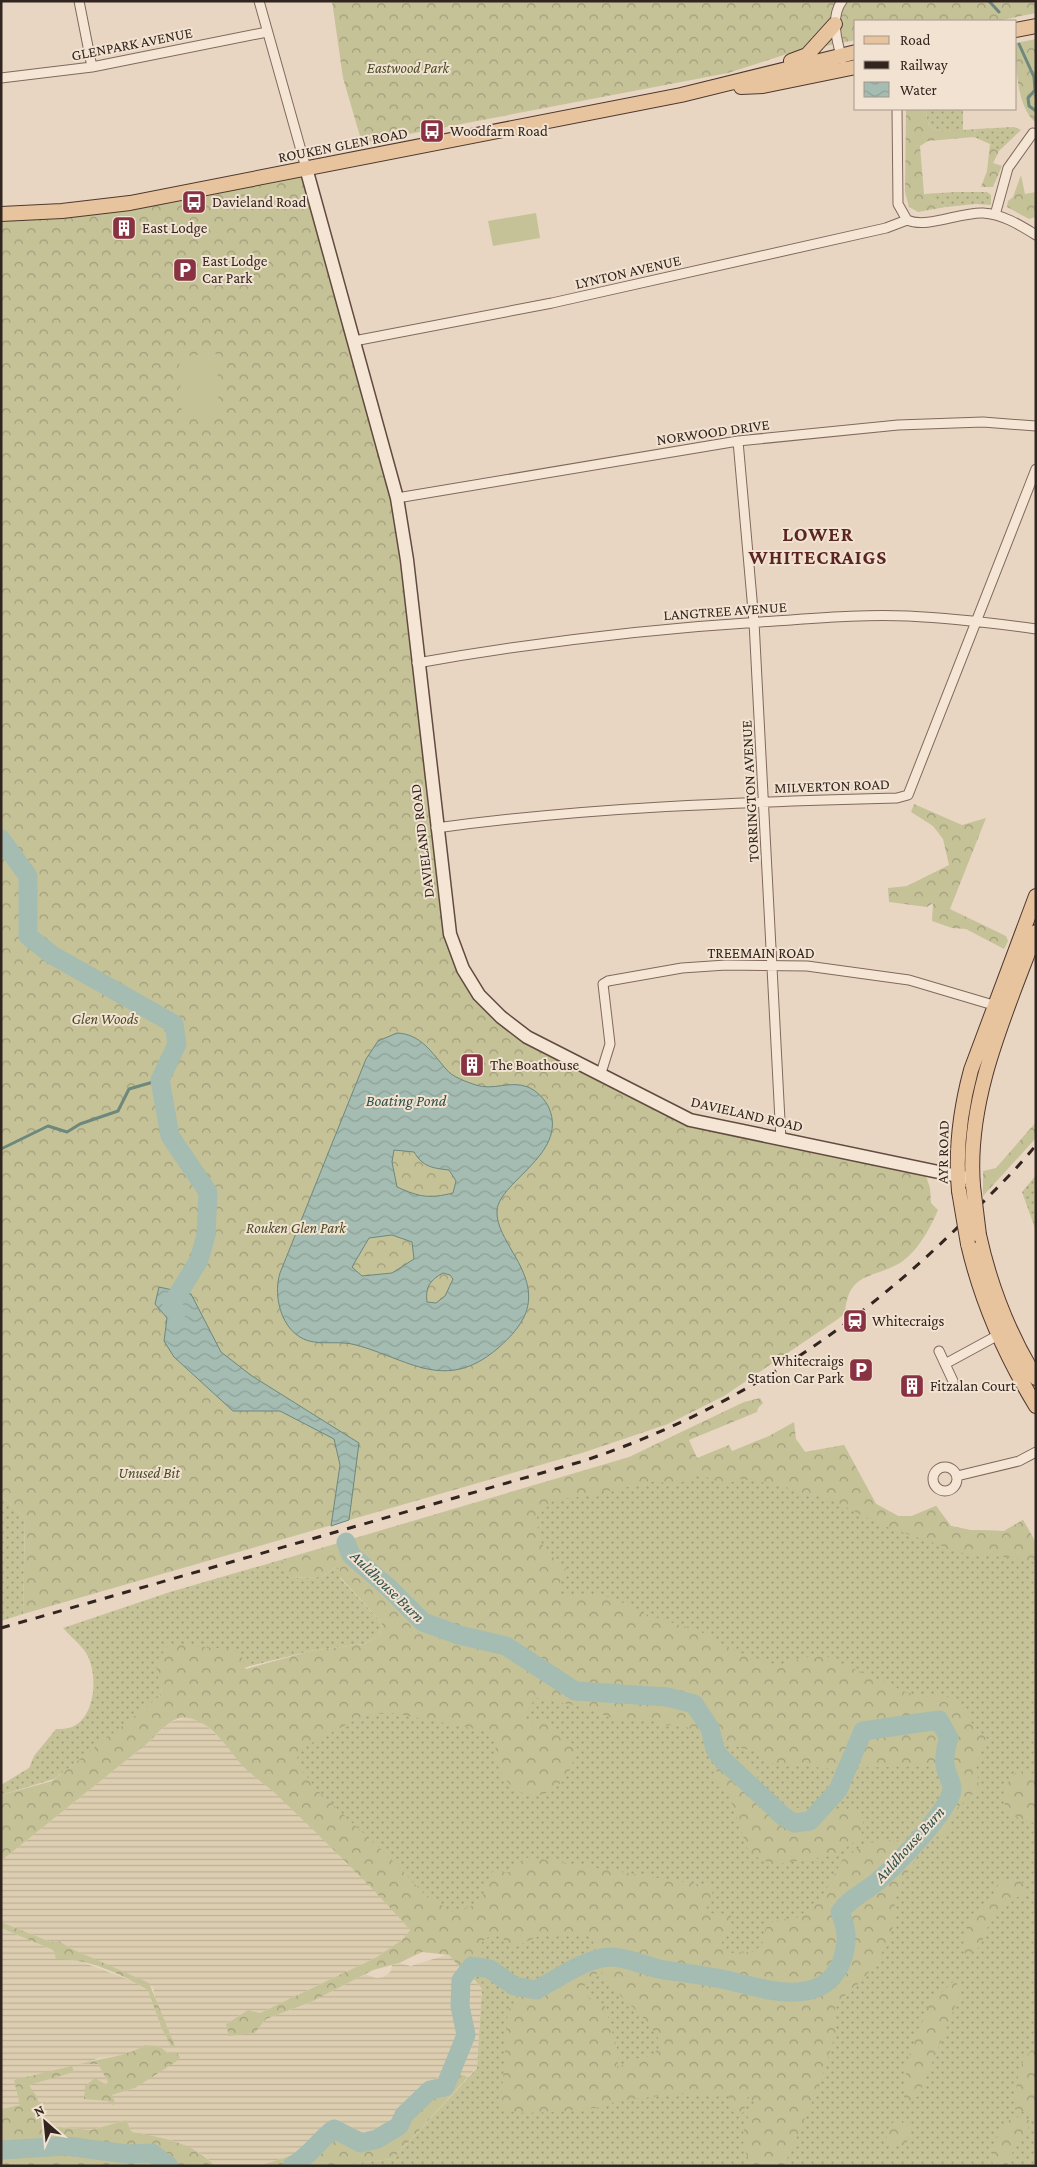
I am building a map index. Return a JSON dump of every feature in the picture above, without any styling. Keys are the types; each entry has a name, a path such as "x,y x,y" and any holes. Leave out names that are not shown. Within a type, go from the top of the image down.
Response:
{"main road":[{"path":"748,79 807,55 834,24"},
{"path":"1017,30 1036,26"},
{"name":"ROUKEN GLEN ROAD","path":"1,214 102,208 719,87 748,79 847,64"},
{"name":"ROUKEN GLEN ROAD","path":"719,87 763,86 847,64"},
{"name":"AYR ROAD","path":"1036,896 1001,1007 974,1121 972,1183 979,1235 1016,1374 1036,1406"},
{"name":"AYR ROAD","path":"1034,1370 1005,1332 968,1244 958,1184 959,1121 970,1070 1036,932"},
{"path":"970,1070 986,1075"}],"street":[{"path":"79,1 92,67"},
{"path":"259,1 306,168"},
{"path":"842,1 834,24 847,64"},
{"name":"GLENPARK AVENUE","path":"1,78 92,67 267,32"},
{"path":"897,110 898,204 907,220 918,223 975,214 995,215 1010,220 1036,235"},
{"path":"995,215 1008,168 1033,133"},
{"name":"DAVIELAND ROAD","path":"306,168 397,498 407,560 417,663 450,934 462,970 479,995 526,1037 601,1073 690,1120 782,1140 958,1184 972,1183"},
{"name":"LYNTON AVENUE","path":"354,341 552,303 886,228 907,220"},
{"name":"NORWOOD DRIVE","path":"397,498 738,441 898,425 983,422 1036,426"},
{"name":"TORRINGTON AVENUE","path":"738,441 754,622 782,1140"},
{"name":"MILVERTON ROAD","path":"436,828 500,819 601,810 764,801 897,798 908,795 1036,469"},
{"name":"LANGTREE AVENUE","path":"417,663 494,650 640,631 754,622 879,616 976,620 1036,629"},
{"name":"TREEMAIN ROAD","path":"601,1073 610,1044 603,984 608,981 682,968 773,964 839,969 909,980 1001,1007"},
{"path":"945,1364 1005,1332"},
{"path":"939,1351 953,1381"},
{"path":"1016,1374 1034,1370"},
{"path":"957,1476 1019,1461 1036,1452"}],"shaded area":[{"path":"187,1717 201,1721 222,1740 243,1765 281,1798 365,1879 410,1930 403,1939 377,1957 260,2013 248,2010 226,2024 255,2033 266,2019 311,2002 365,1974 376,1978 384,1977 391,1971 392,1965 399,1963 411,1966 449,1954 469,1978 472,1978 482,1989 477,2067 468,2077 449,2070 424,2088 412,2106 403,2113 402,2121 375,2137 339,2124 305,2151 262,2165 215,2166 204,2155 174,2141 132,2132 126,2120 91,2130 48,2126 21,2105 1,2109 1,1928 53,1950 56,1959 74,1959 135,1982 149,1990 161,2028 153,1987 59,1941 51,1942 1,1922 1,1861 149,1742 168,1723","holes":["145,2045 159,2046 168,2053 152,2075 135,2088 112,2095 105,2084 108,2082 98,2064 83,2064 99,2058 129,2055"]}],"green space":[{"name":"Eastwood Park","path":"332,1 1036,1 1036,13 1002,20 854,20 854,40 790,53 728,73 362,143 343,78"},
{"path":"1036,39 1036,123 1024,107 1018,85 1017,43"},
{"path":"906,110 925,110 929,126 941,132 976,129 974,137 928,141 920,146 924,194 946,207 918,212 909,207 905,192"},
{"path":"925,110 963,110 963,131 941,132 929,126"},
{"path":"1014,127 1021,130 999,151 990,144 974,137 976,129"},
{"path":"990,144 999,151 993,163 1002,166 993,187 981,187 987,171"},
{"name":"Rouken Glen Park","path":"306,168 397,498 436,828 463,970 501,1017 690,1120 924,1170 930,1188 931,1203 938,1210 922,1240 912,1253 900,1263 856,1283 847,1300 845,1313 838,1319 724,1396 668,1424 582,1453 23,1614 25,1518 1,1495 1,214 25,214"},
{"path":"1021,175 1025,194 1036,192 1036,217 1029,219 1007,207"},
{"path":"987,192 991,195 991,205 975,204 946,207 924,194"},
{"path":"536,213 540,238 493,246 488,221"},
{"path":"217,354 219,415 182,417 179,356"},
{"path":"172,456 187,460 184,469 170,465"},
{"path":"914,804 962,825 986,818 950,909 1006,936 1008,941 1004,949 966,929 952,928 932,921 933,903 927,907 889,902 888,888 907,886 949,865 943,839 933,826 911,812"},
{"path":"1036,1122 1036,1138 983,1196 983,1171 996,1168"},
{"path":"1036,1175 1036,1231 1022,1192"},
{"path":"760,1398 763,1403 757,1412 689,1440 697,1458 729,1445 732,1451 769,1436 794,1422 796,1439 806,1453 844,1445 876,1504 898,1516 912,1516 936,1506 951,1526 970,1530 1004,1531 1023,1520 1036,1543 1036,1563 1022,1559 963,1553 881,1525 820,1496 805,1496 782,1485 740,1479 725,1485 706,1477 695,1476 677,1486 657,1481 579,1497 555,1499 537,1517 539,1534 544,1547 552,1557 566,1568 559,1585 559,1595 565,1597 576,1593 615,1598 636,1611 701,1632 731,1649 778,1665 812,1656 827,1657 921,1697 938,1695 951,1698 962,1705 974,1727 986,1737 976,1764 979,1788 955,1810 947,1832 937,1837 921,1824 948,1790 937,1766 826,1768 768,1763 758,1752 730,1745 679,1724 664,1726 650,1720 614,1719 579,1706 536,1698 527,1710 526,1722 547,1720 578,1749 565,1778 558,1786 542,1794 526,1794 518,1791 511,1785 496,1761 497,1740 485,1731 393,1713 365,1715 298,1750 297,1764 319,1792 387,1855 425,1895 453,1912 480,1903 492,1872 510,1872 517,1863 529,1857 708,1886 713,1891 705,1912 731,1915 731,1923 721,1945 729,1953 753,1952 762,1945 767,1926 780,1919 794,1920 821,1899 845,1855 878,1840 886,1839 894,1842 904,1838 921,1847 896,1895 895,1917 892,1930 881,1955 865,1977 835,2003 836,2032 820,2084 784,2166 752,2166 743,2141 745,2127 754,2103 748,2096 743,2113 733,2112 728,2094 696,2095 684,2093 616,2101 604,2107 554,2112 525,2113 505,2111 497,2105 502,2091 508,2011 519,1995 543,1995 595,1967 597,1974 587,1981 583,1989 588,1997 604,2004 619,2055 617,2068 633,2059 653,2056 661,2044 653,2029 609,1983 595,1955 593,1936 539,1936 512,1948 499,1933 485,1939 481,1944 479,1948 480,1976 469,1978 449,1955 422,1952 399,1963 373,1970 311,2002 266,2019 255,2033 229,2036 226,2024 248,2010 260,2013 377,1957 403,1939 410,1930 331,1847 277,1795 247,1770 219,1737 198,1721 183,1717 172,1721 149,1742 1,1861 1,1795 52,1781 159,1697 162,1688 157,1675 157,1665 169,1644 227,1649 240,1652 246,1669 310,1651 364,1644 380,1635 382,1623 340,1577 340,1569 336,1567 322,1577 290,1578 281,1567 284,1559 629,1457 744,1402"},
{"path":"844,1445 876,1504 898,1516 912,1516 936,1506 951,1526 970,1530 1004,1531 1023,1520 1036,1543 1036,2166 326,2166 393,2159 477,2068 482,1989 443,1943 209,1701 399,1662 525,1501"},
{"path":"1,1495 25,1518 23,1614 1,1621"},
{"path":"284,1559 282,1567 290,1578 322,1577 336,1567 341,1569 340,1578 382,1623 380,1635 364,1644 310,1651 162,1688 159,1697 54,1779 1,1795 1,1785 29,1768 34,1756 56,1729 70,1728 80,1722 87,1713 91,1703 93,1680 89,1658 82,1647 63,1628 170,1592"},
{"path":"743,1761 751,1767 762,1784 771,1793 774,1800 801,1809 849,1809 863,1815 863,1827 860,1838 836,1855 777,1864 761,1860 747,1848 730,1797 715,1779 717,1768"},
{"path":"1024,1771 1036,1782 1036,1823 1025,1821 1006,1812 1003,1794 1012,1774"},
{"path":"1016,1878 1026,1885 1026,1892 1000,1908 989,1924 980,1946 968,1957 962,1949 970,1916 992,1896 1000,1880"},
{"path":"1,1922 51,1942 59,1941 72,1949 149,1983 175,2046 172,2048 161,2027 148,1990 104,1968 80,1961 56,1959 53,1950 1,1928"},
{"path":"955,1980 961,1992 919,2095 909,2103 904,2097 907,2061 929,2004"},
{"path":"145,2045 159,2046 168,2053 176,2052 180,2057 177,2061 135,2088 112,2095 115,2103 113,2105 108,2101 84,2099 85,2086 95,2078 105,2084 108,2082 98,2064 80,2064 122,2055"},
{"path":"1036,2047 1036,2115 1014,2109 1021,2066 1029,2052"},
{"path":"72,2066 74,2072 29,2085 37,2097 48,2126 91,2130 126,2120 132,2132 166,2139 187,2146 197,2151 215,2166 1,2166 1,2109 20,2105 14,2080"},
{"path":"450,2070 468,2077 393,2159 330,2166 251,2166 262,2165 305,2151 339,2123 388,2142 424,2088"},
{"path":"1020,2117 1031,2121 1007,2166 993,2166 992,2152 999,2134 1011,2118"},
{"path":"896,2120 909,2122 911,2130 906,2145 889,2146 887,2131"}],"water":[{"name":"Boating Pond","path":"397,1033 413,1037 425,1045 449,1072 456,1077 482,1087 521,1085 528,1087 545,1101 549,1108 552,1125 549,1140 541,1154 499,1202 497,1213 502,1233 526,1280 528,1304 525,1315 519,1326 497,1349 478,1362 460,1369 443,1371 426,1369 356,1345 314,1342 303,1339 294,1333 288,1325 279,1305 278,1283 280,1273 366,1059 378,1041","holes":["394,1150 414,1152 428,1166 449,1170 456,1181 453,1193 424,1196 397,1187 392,1162","392,1235 412,1242 414,1259 392,1273 362,1276 352,1267 369,1238","443,1273 450,1275 453,1279 445,1296 436,1303 427,1302 429,1284"]},
{"path":"159,1287 191,1294 221,1352 252,1376 359,1443 349,1520 331,1526 340,1465 334,1439 280,1411 233,1411 174,1357 164,1341 167,1318 155,1304"}],"waterway":[{"path":"989,1 999,12"},
{"path":"1019,44 1034,77 1035,90 1028,98 1029,106 1036,111"},
{"path":"1,839 28,876 28,936 52,955 174,1024 177,1044 160,1080 170,1136 208,1192 206,1235 199,1260 172,1304 176,1313"},
{"path":"1,1149 48,1126 67,1132 80,1124 118,1111 129,1089 160,1080"},
{"name":"Auldhouse Burn","path":"292,2166 304,2158 334,2129 361,2143 377,2139 399,2126 404,2115 430,2090 445,2087 466,2035 460,2006 461,1980 472,1966 490,1969 514,1986 536,1990 582,1965 611,1957 659,1969 718,1978 773,1991 805,1991 820,1987 832,1978 843,1956 846,1944 846,1931 840,1912 853,1899 878,1881 907,1853 927,1830 952,1793 945,1761 949,1738 939,1720 863,1731 838,1790 810,1821 794,1823 783,1816 720,1757 715,1749 710,1728 694,1704 667,1697 575,1691 506,1646 459,1635 423,1622 389,1588 351,1555 346,1542"},
{"name":"Auldhouse Burn","path":"1,2150 66,2146 127,2154 152,2153 169,2166"}],"railway":[{"path":"1,1628 580,1462 636,1442 690,1418 741,1391 791,1361 840,1328 886,1292 973,1212 1014,1171 1036,1145"}],"place":[{"name":"Woodfarm Road","path":"432,131"},
{"name":"Davieland Road","path":"194,202"},
{"name":"East Lodge","path":"124,228"},
{"name":"East Lodge Car Park","path":"185,270"},
{"name":"The Boathouse","path":"472,1065"},
{"name":"Whitecraigs","path":"855,1321"},
{"name":"Whitecraigs Station Car Park","path":"861,1370"},
{"name":"Fitzalan Court","path":"912,1386"}],"district":[{"name":"LOWER WHITECRAIGS","path":"818,546"}],"park label":[{"name":"Glen Woods","path":"105,1019"},
{"name":"Unused Bit","path":"149,1473"}]}
